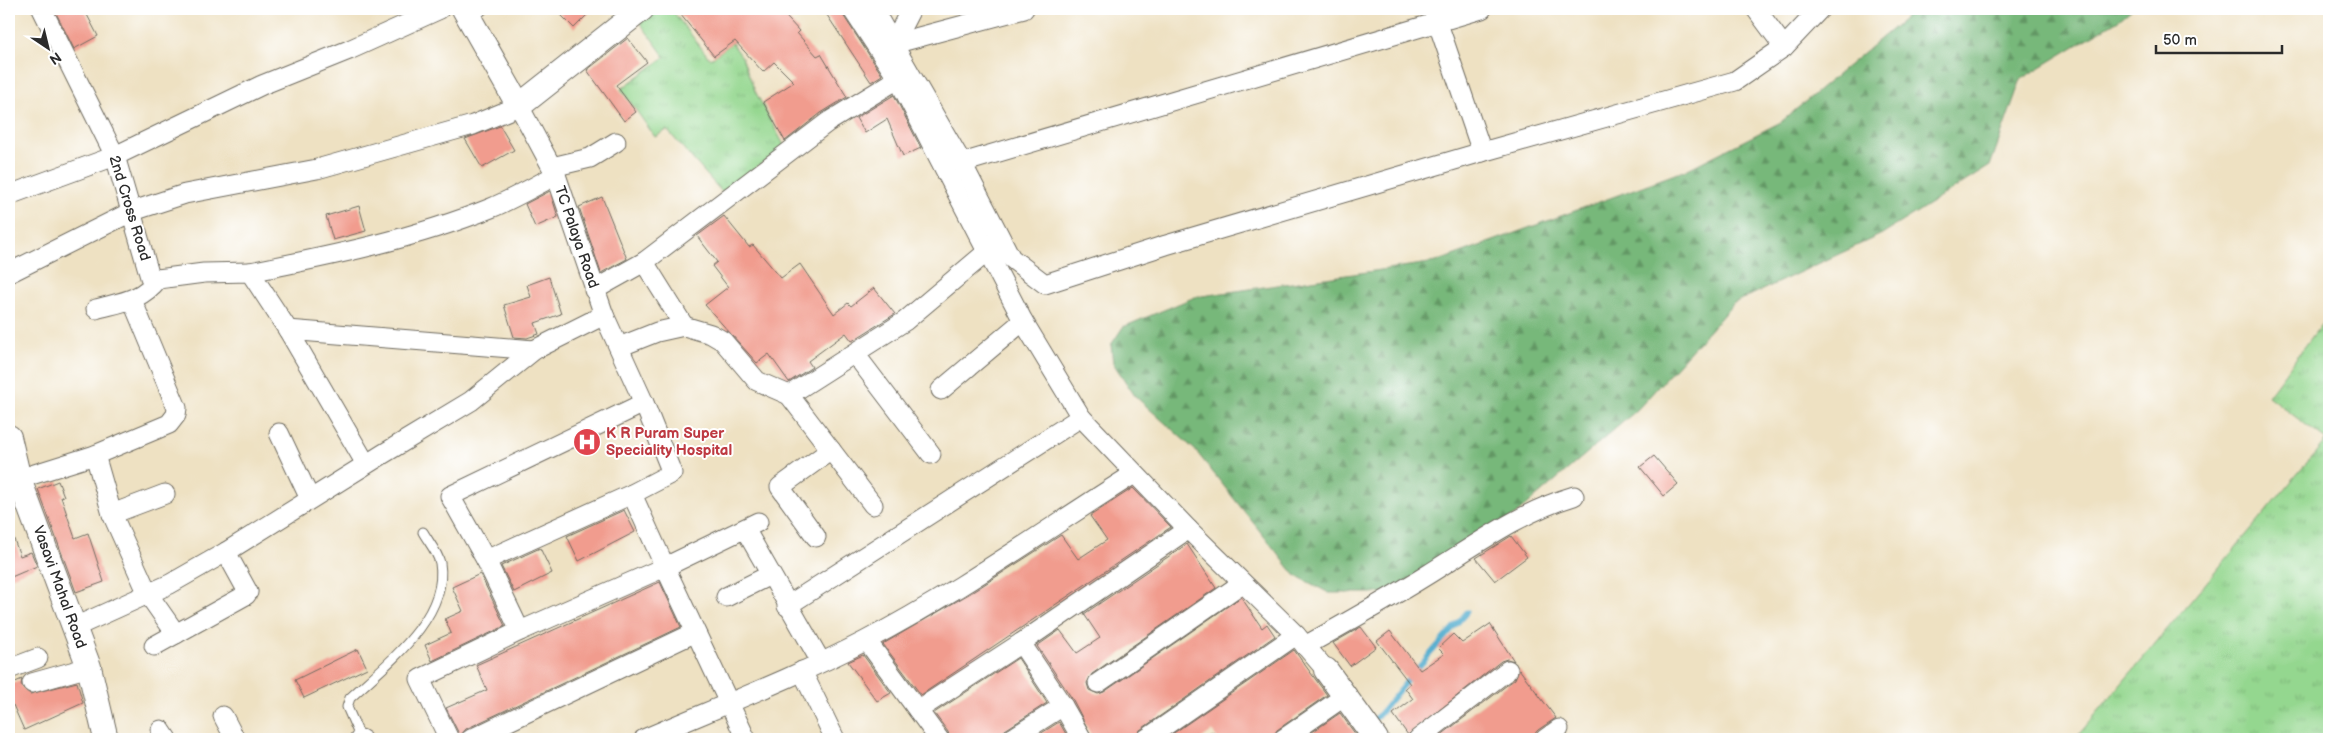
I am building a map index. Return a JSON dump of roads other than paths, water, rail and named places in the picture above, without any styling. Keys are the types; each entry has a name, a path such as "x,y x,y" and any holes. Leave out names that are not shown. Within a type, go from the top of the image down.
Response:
{"street":[{"name":"2nd Cross Road","path":"42,9 115,156 133,211 150,276 158,279 204,273 250,272 322,258 431,229 493,207 554,171 590,158 616,142"},
{"path":"9,195 115,156 262,85 349,50 440,9"},
{"path":"9,273 133,211 185,194 317,168 473,124 519,106 642,9"},
{"path":"852,9 898,79 1024,320 1082,417 1134,474 1241,584 1301,641 1326,670 1376,739"},
{"path":"873,9 962,163 1011,258 1045,284 1166,245 1482,152 1735,81 1784,47 1820,9"},
{"path":"893,44 911,9"},
{"path":"893,44 1024,9"},
{"path":"962,163 1435,15 1482,9"},
{"path":"1756,9 1784,47"},
{"name":"TC Palaya Road","path":"473,13 554,171 594,290 644,403 672,473 632,494"},
{"path":"1435,15 1482,152"},
{"path":"594,290 644,262 828,122 898,79"},
{"path":"789,395 905,321 988,250"},
{"path":"644,262 684,326"},
{"path":"250,272 288,330 366,464"},
{"path":"96,309 132,300 149,291 158,279"},
{"path":"14,481 95,455 169,424 176,415 177,408 132,300"},
{"path":"75,627 148,594 226,552 471,401 534,350 604,314"},
{"path":"941,390 1024,320"},
{"path":"620,347 657,332 684,326 711,334 723,341 757,381 789,395 874,505"},
{"path":"288,330 534,350"},
{"path":"855,354 931,454"},
{"path":"520,631 486,560 450,496 644,403"},
{"path":"787,606 1082,417"},
{"path":"279,433 310,499"},
{"name":"Vasavi Mahal Road","path":"9,437 14,481 75,627 88,667 104,739"},
{"path":"816,537 780,486 831,450"},
{"path":"95,455 112,514 148,594 176,634"},
{"path":"644,739 802,671 866,640 952,593 1134,474"},
{"path":"112,514 165,494"},
{"path":"486,560 632,494 694,633 746,739"},
{"path":"1146,739 1301,641 1425,576 1500,528 1552,502 1574,496"},
{"path":"449,739 420,679 520,631 665,567 751,525 770,575 820,662"},
{"path":"918,710 1021,644 1188,529"},
{"path":"154,646 246,595 248,592 226,552"},
{"path":"726,598 770,575"},
{"path":"1098,683 1241,584"},
{"path":"470,739 694,633"},
{"path":"866,640 939,739"},
{"path":"1021,644 1063,706 1082,739"},
{"path":"9,669 38,658"},
{"path":"32,683 88,667"},
{"path":"1418,739 1508,670"},
{"path":"802,671 836,739"},
{"path":"1283,739 1345,696"},
{"path":"1012,739 1063,706"},
{"path":"223,716 235,739"}],"lane":[{"path":"361,739 347,707 350,698 395,656 426,619 437,601 441,580 440,560 423,532"}],"waterway":[{"path":"1370,722 1380,714 1467,612"}],"place":[{"name":"K R Puram Super Speciality Hospital","path":"587,442"}]}
